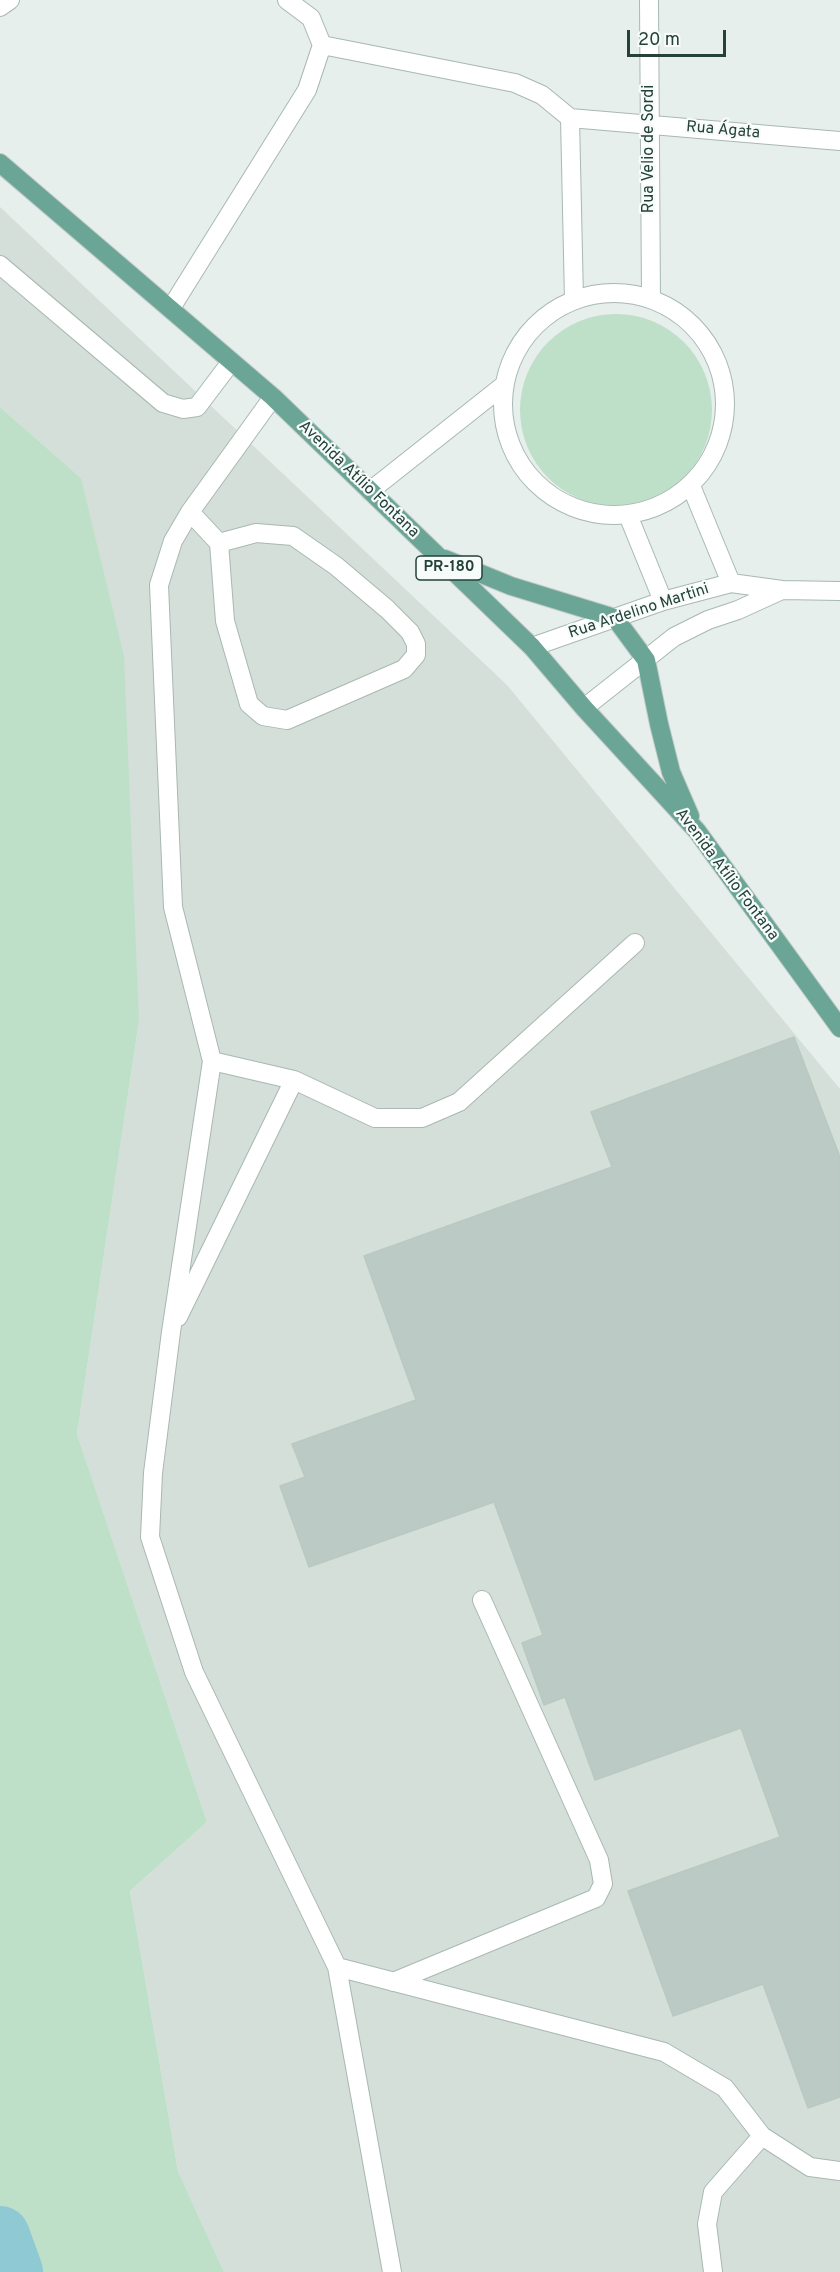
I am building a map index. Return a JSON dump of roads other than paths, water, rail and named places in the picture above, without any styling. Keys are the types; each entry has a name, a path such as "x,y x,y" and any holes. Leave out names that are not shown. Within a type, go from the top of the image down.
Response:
{"main road":[{"name":"Avenida Atílio Fontana","path":"0,162 273,397 532,647 584,708 697,831 840,1028"},
{"path":"435,555 511,586 615,618 646,660 658,724 671,772 697,831"}],"street":[{"path":"0,7 10,0"},
{"path":"171,308 307,90 322,45 311,18 287,0"},
{"name":"Rua Velio de Sordi","path":"649,0 651,299"},
{"path":"322,45 514,83 542,94 570,117 574,300"},
{"name":"Rua Ágata","path":"570,117 840,141"},
{"path":"0,265 163,403 183,409 197,407 231,362"},
{"path":"625,293 651,299 673,310 694,326 710,346 720,368 725,394 725,419 719,443 707,466 691,486 651,509 628,515 594,513 561,502 542,489 526,472 514,453 506,431 503,408 504,385 510,363 521,343 536,325 554,311 574,300 599,294 625,293"},
{"path":"370,491 504,385"},
{"path":"273,397 190,512 173,541 159,585 173,907 212,1061 171,1332 153,1473 150,1537 194,1672 337,1967 392,2272"},
{"path":"691,486 731,583"},
{"path":"190,512 219,543 225,621 249,704 263,716 287,720 404,669 416,655 416,644 410,632 387,609 336,566 293,536 256,533 219,543"},
{"path":"628,515 663,601"},
{"name":"Rua Ardelino Martini","path":"532,647 663,601 731,583 782,590 840,591"},
{"name":"Rua Ardelino Martini","path":"584,708 674,637 708,620 738,610 782,590"},
{"path":"212,1061 294,1080 375,1118 422,1118 459,1102 635,943"},
{"path":"171,1332 294,1080"},
{"path":"393,1982 596,1898 603,1884 599,1860 482,1600"},
{"path":"337,1967 664,2052 725,2088 762,2136 810,2167 840,2171"},
{"path":"713,2272 707,2224 713,2192 762,2136"}],"waterway":[{"path":"0,2236 13,2272"}]}
